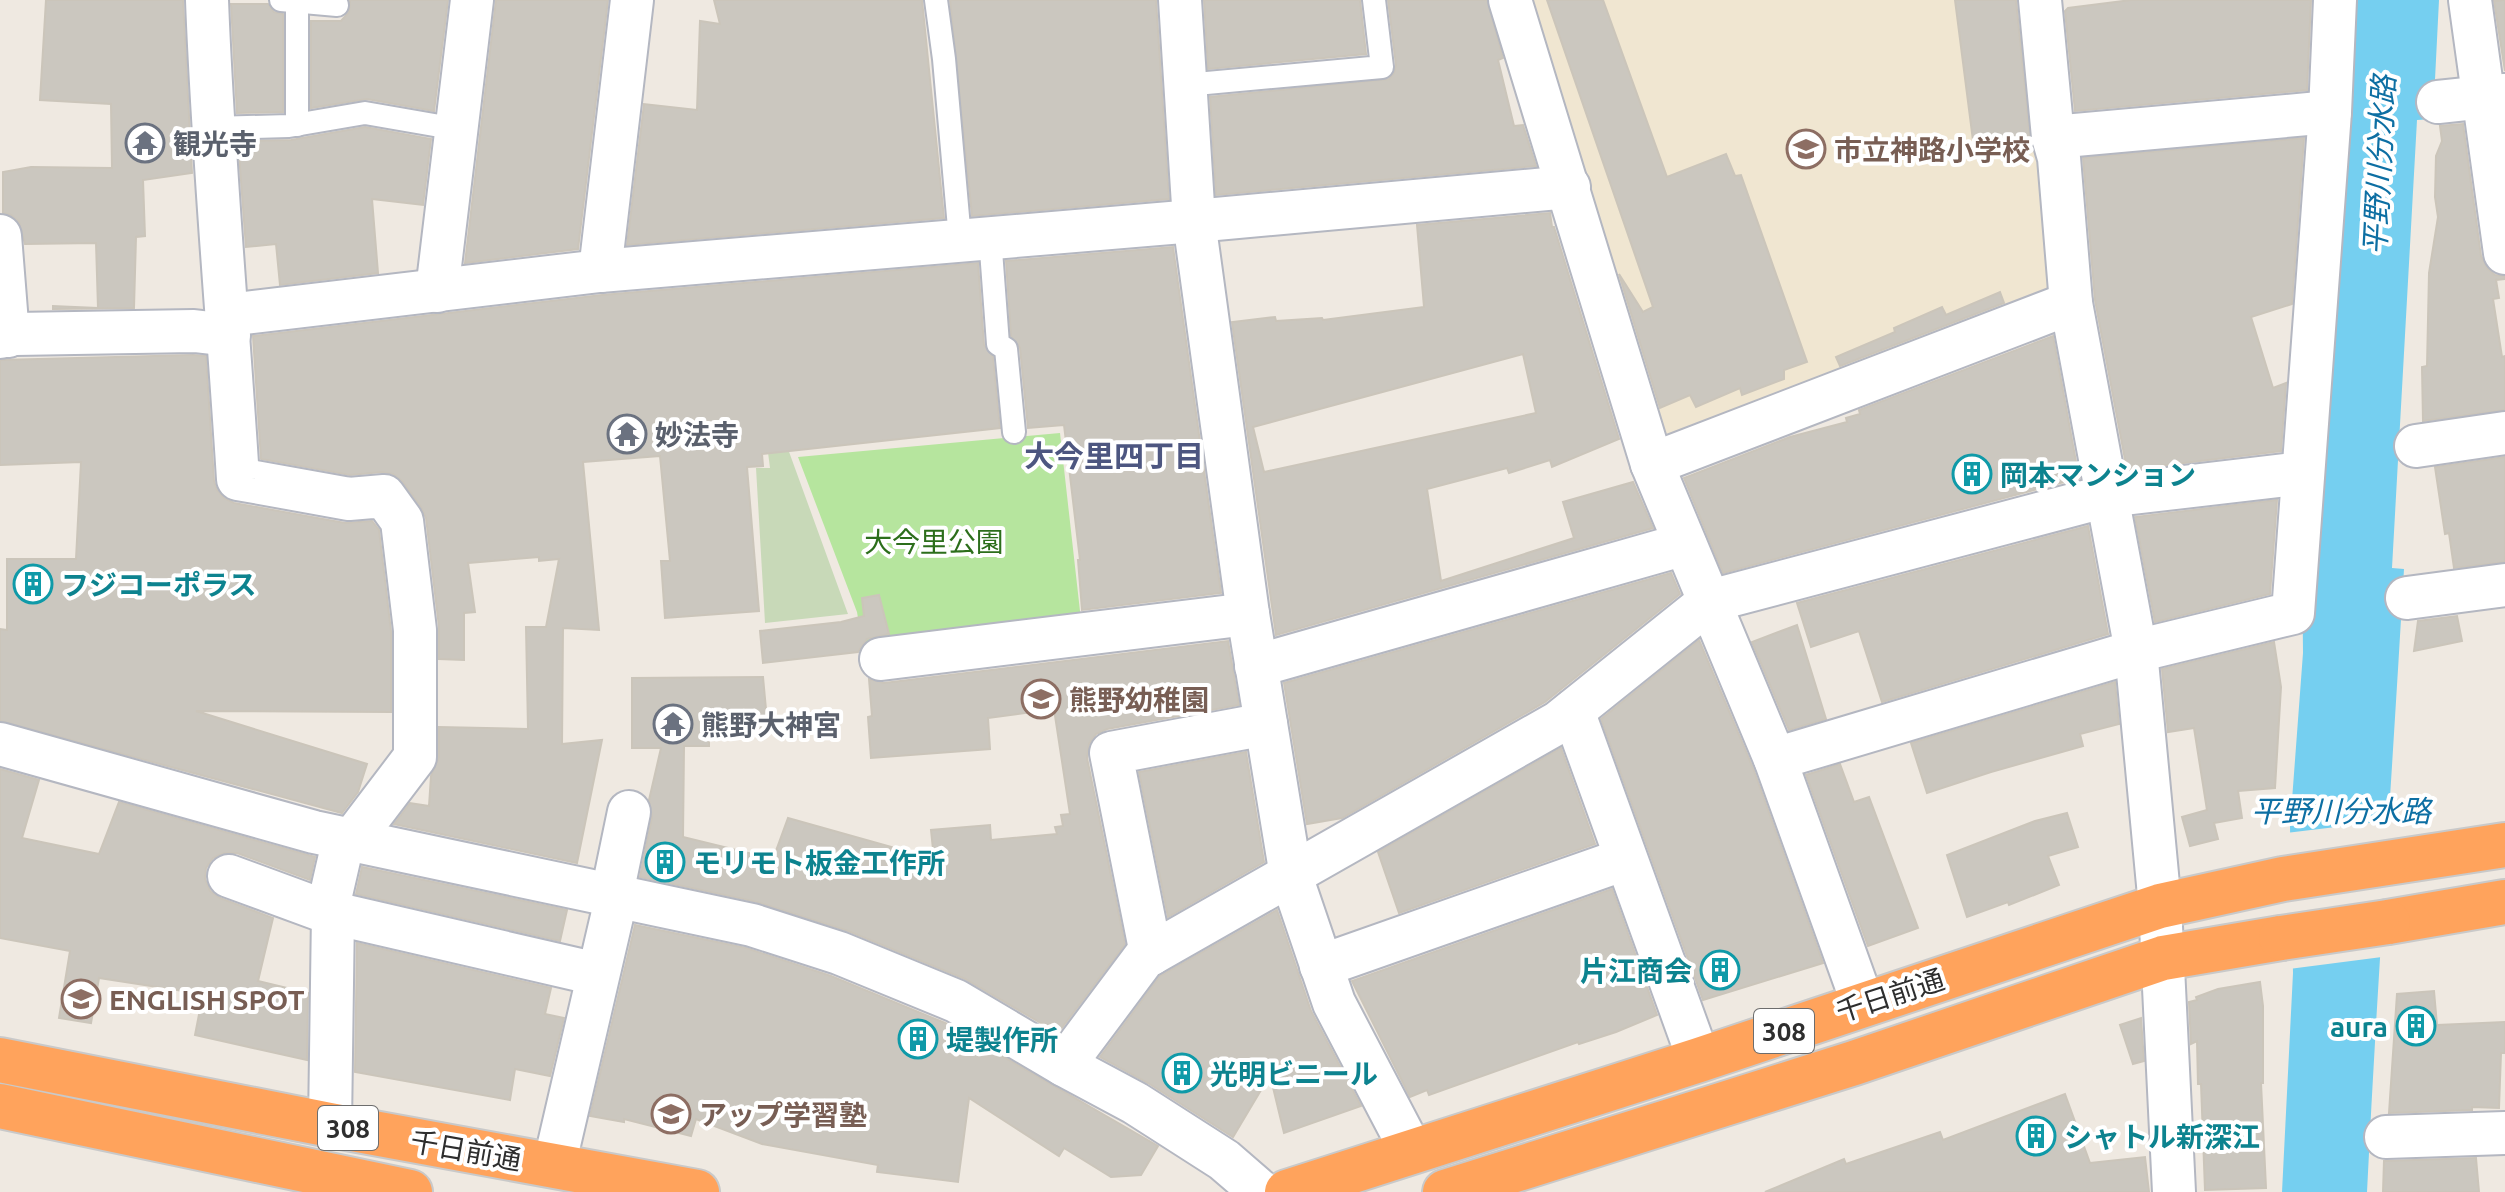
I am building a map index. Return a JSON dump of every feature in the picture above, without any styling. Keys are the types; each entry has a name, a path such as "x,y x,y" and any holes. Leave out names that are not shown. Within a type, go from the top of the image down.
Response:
{"highway":[{"name":"千日前通","path":"1287,1192 1699,1060 2160,906 2283,879 2505,845"},
{"name":"千日前通","path":"1445,1192 1854,1063 2163,958 2505,902"},
{"name":"千日前通","path":"0,1060 330,1125 697,1192"},
{"name":"千日前通","path":"0,1106 331,1184 410,1192"}],"street":[{"path":"207,0 211,128 229,325 238,479 349,499 384,496 402,521 415,630 415,757 348,839 330,912 330,1125"},
{"path":"437,291 472,0"},
{"path":"600,271 632,0"},
{"path":"1180,0 1194,221 1248,614 1291,876 1334,1003 1412,1152"},
{"path":"1510,0 1652,464 1775,759 1863,1004"},
{"path":"2040,0 2053,137 2059,158 2071,303 2136,651 2160,906 2174,1192"},
{"path":"1775,759 2136,651 2293,613 2330,112 2335,0"},
{"path":"2470,0 2493,96 2505,253"},
{"path":"2438,102 2493,96"},
{"path":"2053,137 2330,112"},
{"path":"0,236 4,336 194,331 450,287 600,271 1569,187"},
{"path":"1652,464 2071,303"},
{"path":"2416,446 2505,433"},
{"path":"1064,1065 1144,958 1559,722 1710,601 2107,496 2303,473"},
{"path":"1256,666 1685,544"},
{"path":"2407,598 2505,585"},
{"path":"881,659 1248,614"},
{"path":"1573,711 1699,1060"},
{"path":"1151,954 1111,753 1266,724"},
{"path":"0,744 348,839 752,925 839,953 956,1001 1135,1103 1224,1160 1261,1192"},
{"path":"554,1166 629,812"},
{"path":"1321,966 1625,859"},
{"path":"229,876 330,912 597,974"},
{"path":"2386,1137 2505,1133"}],"lane":[{"path":"936,0 975,238 998,344 1006,349 1014,432"},
{"path":"1185,85 1382,67 1374,0"},
{"path":"297,125 289,1 337,5"},
{"path":"211,128 297,125 365,113 457,129"}],"shaded area":[{"name":"市立神路小学校","path":"1518,0 2029,0 2061,298 1687,443 1661,431"}],"green space":[{"path":"780,427 848,614 765,623 756,468 770,468 765,429"},
{"name":"大今里公園","path":"1060,433 1081,620 863,648 857,612 798,457"}],"water":[{"name":"平野川分水路","path":"2349,0 2439,0 2433,119 2417,120 2392,568 2404,569 2367,1192 2282,1192 2293,973 2290,827 2303,653 2302,553 2319,551"}],"pier":[{"path":"2394,820 2382,957 2289,969 2286,833"}],"building":[{"path":"46,0 183,0 192,173 143,180 145,236 136,237 134,308 53,309 53,306 98,308 96,243 25,244 19,222 3,213 3,172 31,167 112,168 111,104 40,100"},
{"path":"350,0 448,0 434,111 367,99 311,108 311,21 341,21 349,12"},
{"path":"496,0 608,0 578,249 465,263"},
{"path":"714,0 922,0 944,218 627,245 644,104 697,110 700,21 720,24"},
{"path":"950,0 1156,0 1169,199 972,216"},
{"path":"1204,0 1360,0 1366,54 1208,69"},
{"path":"1388,0 1487,0 1503,58 1498,60 1514,126 1523,125 1536,166 1216,195 1210,97 1389,79 1396,65"},
{"path":"1547,0 1603,0 1667,177 1726,154 1735,176 1741,175 1807,362 1784,370 1784,379 1742,395 1740,388 1696,407 1690,395 1660,408 1619,274 1643,312 1653,307"},
{"path":"1955,0 2016,0 2031,148 1975,156"},
{"path":"2131,0 2311,0 2307,90 2075,111 2065,11 2068,8"},
{"path":"2505,0 2505,71 2494,1"},
{"path":"231,4 268,4 274,12 283,14 283,112 237,113"},
{"path":"2463,124 2481,256 2495,275 2505,276 2505,279 2496,280 2499,298 2493,299 2502,357 2505,356 2505,410 2423,421 2422,367 2427,366 2429,273 2438,217 2435,197 2436,156 2442,141 2440,126"},
{"path":"365,127 431,139 423,205 372,199 378,273 280,285 276,244 246,247 238,141 291,140"},
{"path":"2304,138 2292,304 2251,317 2273,388 2286,383 2281,451 2127,470 2095,300 2083,158"},
{"path":"1550,213 1619,439 1552,467 1550,460 1509,473 1507,468 1427,489 1441,581 1574,538 1563,502 1633,482 1653,528 1276,635 1232,322 1275,317 1276,321 1323,320 1424,307 1417,225","holes":["1523,354 1536,413 1264,472 1253,427"]},
{"path":"1173,247 1221,593 1082,610 1080,560 1064,425 1028,428 1020,348 1011,336 1006,261"},
{"path":"978,263 984,345 993,357 1000,428 762,454 763,466 747,467 759,611 665,618 661,561 670,561 660,456 583,462 599,630 563,628 562,744 602,740 577,863 394,824 410,803 429,806 431,776 439,757 439,727 528,729 526,627 546,627 559,559 539,561 539,557 468,563 475,612 464,613 464,660 439,659 439,627 426,518 421,507 403,482 393,474 350,475 261,459 253,336 602,295"},
{"path":"2000,292 2004,303 1840,366 1836,357 1895,332 1894,328 1942,307 1946,315"},
{"path":"2053,336 2079,478 1723,573 1684,478 1790,437 1847,422 1846,418 1860,414 1859,410"},
{"path":"206,356 214,481 224,498 234,503 345,523 372,521 379,530 391,631 391,712 196,711 367,764 358,792 342,813 0,721 0,629 7,630 7,559 76,559 81,462 0,465 0,360"},
{"path":"2505,457 2505,562 2454,568 2449,533 2445,534 2435,467"},
{"path":"2277,500 2270,594 2155,622 2135,517"},
{"path":"2088,526 2108,634 1882,702 1859,631 1811,647 1797,603"},
{"path":"1671,573 1680,594 1545,702 1342,818 1307,824 1284,683"},
{"path":"879,595 889,634 867,639 858,652 763,663 760,631 841,622 864,616 862,598"},
{"path":"2457,616 2462,641 2414,651 2418,621"},
{"path":"1797,625 1826,719 1789,730 1752,642"},
{"path":"1699,640 1753,768 1823,963 1703,1000 1601,719"},
{"path":"1228,641 1239,705 1107,729 1096,734 1089,744 1087,758 1125,944 1058,1033 965,979 848,931 757,902 640,877 652,817 649,800 661,748 632,748 632,678 763,677 768,731 709,736 709,746 684,746 683,837 773,859 788,818 934,859 931,830 990,825 991,840 1057,834 1055,827 1063,826 1061,815 1070,814 1054,709 988,718 990,749 871,758 869,679 884,683"},
{"path":"2274,642 2281,687 2275,788 2238,791 2242,818 2214,823 2218,839 2190,846 2182,817 2207,810 2194,728 2168,732 2162,669"},
{"path":"2115,682 2119,724 2080,734 2083,746 1927,793 1911,743"},
{"path":"1561,748 1595,844 1399,913 1378,852"},
{"path":"1246,752 1264,862 1168,917 1139,772"},
{"path":"1840,764 1854,802 1869,797 1918,928 1868,946 1806,775"},
{"path":"0,769 39,780 22,838 99,854 119,802 315,857 310,880 237,853 224,853 213,858 206,868 205,879 210,891 220,898 273,918 258,981 308,993 307,1060 195,1035 203,994 99,978 91,1023 59,1018 70,951 0,938"},
{"path":"2067,813 2078,847 2048,856 2059,885 2009,905 2008,902 1967,917 1947,855 2035,821"},
{"path":"362,867 567,910 560,941 356,894"},
{"path":"1612,889 1657,1015 1616,1032 1578,1042 1429,1095 1427,1090 1410,1097 1352,981"},
{"path":"1277,910 1311,1011 1361,1106 1284,1133 1270,1075 1233,1137 1148,1083 1100,1057 1160,976"},
{"path":"635,925 746,948 831,976 945,1023 1158,1146 1141,1175 1111,1177 1064,1148 1059,1156 969,1098 958,1182 877,1172 878,1165 762,1144 696,1119 691,1136 624,1119 624,1122 590,1116"},
{"path":"357,943 551,988 545,1014 564,1018 550,1076 515,1069 510,1100 355,1072"},
{"path":"2260,982 2266,1188 2205,1190 2201,1084 2198,1084 2197,1041 2191,1044 2189,1002 2218,989"},
{"path":"2434,991 2437,1025 2505,1022 2499,1108 2389,1113 2397,994"},
{"path":"2141,1018 2144,1061 2133,1064 2120,1025"},
{"path":"2065,1094 2090,1163 2145,1157 2149,1192 1765,1192 1844,1159 1846,1164 1940,1132 1943,1140"},
{"path":"2476,1158 2479,1192 2383,1192 2384,1161"}],"place":[{"name":"観光寺","path":"145,143"},
{"name":"市立神路小学校","path":"1806,149"},
{"name":"妙法寺","path":"627,434"},
{"name":"岡本マンション","path":"1972,474"},
{"name":"フジコーポラス","path":"33,584"},
{"name":"熊野幼稚園","path":"1041,699"},
{"name":"熊野大神宮","path":"673,724"},
{"name":"モリモト板金工作所","path":"665,862"},
{"name":"片江商会","path":"1720,970"},
{"name":"ENGLISH SPOT","path":"81,999"},
{"name":"aura","path":"2416,1026"},
{"name":"堤製作所","path":"918,1039"},
{"name":"光明ビニール","path":"1182,1073"},
{"name":"アップ学習塾","path":"671,1114"},
{"name":"シャトル新深江","path":"2036,1136"}],"district":[{"name":"大今里四丁目","path":"1114,456"}]}
